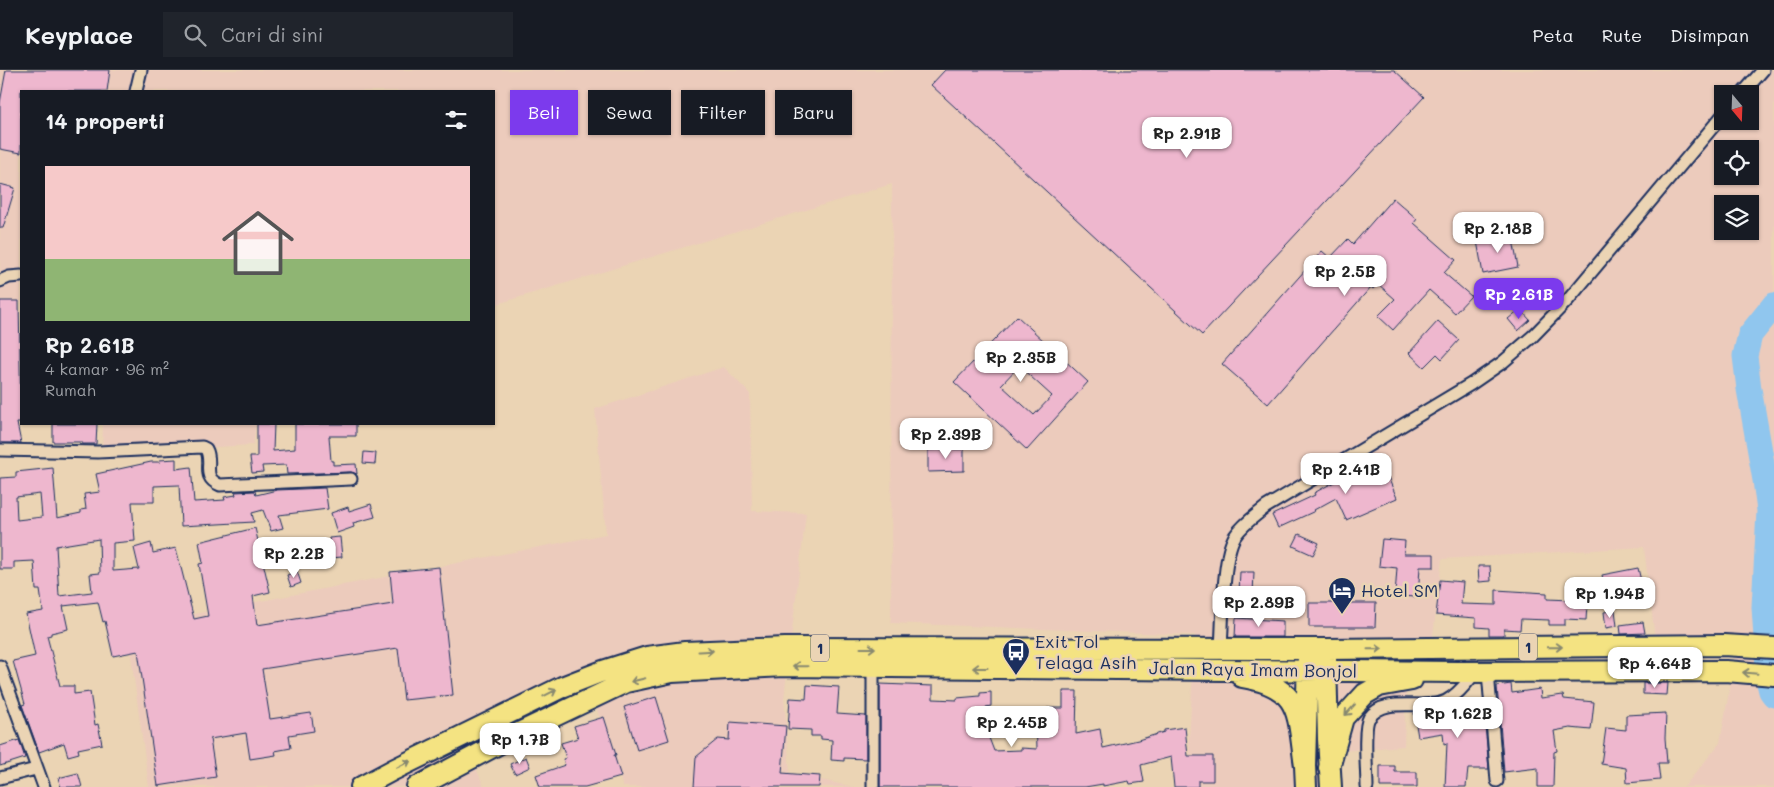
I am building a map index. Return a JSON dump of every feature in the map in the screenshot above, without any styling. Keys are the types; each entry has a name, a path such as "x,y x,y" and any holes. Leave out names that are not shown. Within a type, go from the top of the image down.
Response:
{"highway":[{"name":"Jalan Raya Imam Bonjol","path":"361,787 562,687 647,657 685,652 785,648 1105,650 1730,645 1774,648"},
{"path":"1317,649 1317,670 1330,777"},
{"name":"Jalan Raya Imam Bonjol","path":"417,787 519,733 626,682 672,672 784,666 1474,672 1726,671 1774,675"},
{"path":"1193,669 1256,679 1274,686 1287,694 1297,712 1305,766 1306,787"},
{"path":"1305,766 1317,670"},
{"path":"1330,777 1343,718 1365,694 1379,686 1474,672"}],"street":[{"path":"136,90 141,70"},
{"path":"1750,85 1763,70"},
{"path":"1222,648 1225,579 1229,552 1234,537 1249,520 1266,507 1470,384 1533,336 1568,300 1714,126"},
{"path":"0,281 9,277 20,276"},
{"path":"0,450 98,452 202,447 208,453 208,475 211,480 220,485 351,479"},
{"path":"0,666 44,787"},
{"path":"873,668 873,787"},
{"path":"1474,672 1497,781"},
{"path":"1368,787 1366,732 1369,718 1380,709 1391,705 1444,702 1458,693 1474,672"},
{"path":"0,778 36,769"}],"shaded area":[{"path":"0,70 1774,70 1774,787 1684,787 1720,743 1737,646 1655,639 1644,547 1442,559 1431,653 1407,655 1404,746 1330,752 1331,787 1193,787 1189,740 1195,635 891,623 892,184 495,305 495,90 20,90 20,303 0,304"},
{"path":"724,367 750,394 752,511 806,513 784,698 790,773 853,787 623,787 588,683 466,743 484,787 149,787 127,627 606,534 595,409"},
{"path":"103,425 256,425 253,445 102,453"}],"building":[{"path":"6,70 110,70 107,90 20,90 20,153 0,149 0,103"},
{"path":"945,70 1394,70 1424,97 1202,335 931,85"},
{"path":"0,184 15,188 3,228 0,228"},
{"path":"1393,198 1417,219 1414,223 1456,260 1444,273 1471,296 1455,313 1429,290 1393,330 1378,316 1395,299 1378,284 1373,289 1371,287 1268,404 1222,364 1322,251 1330,258 1348,239 1353,244"},
{"path":"1512,234 1518,267 1483,274 1477,241"},
{"path":"0,301 19,301 20,423 17,423 21,443 0,443"},
{"path":"1520,309 1530,320 1518,331 1508,319"},
{"path":"1017,316 1088,382 1027,450 954,382","holes":["1019,366 1052,396 1034,415 1001,385"]},
{"path":"1438,321 1459,340 1442,359 1437,354 1424,367 1409,353"},
{"path":"53,425 97,425 96,444 53,442"},
{"path":"257,425 274,425 273,451 295,449 295,425 356,425 356,436 329,436 333,465 356,464 357,474 351,472 287,474 286,465 262,466 263,472 252,473 250,457 257,457"},
{"path":"964,449 964,471 928,472 928,450"},
{"path":"364,452 376,453 375,464 363,463"},
{"path":"176,459 176,469 191,467 194,502 225,500 224,497 236,495 235,492 255,491 256,495 277,490 325,488 328,509 279,515 283,528 271,531 263,510 252,513 254,522 181,526 179,485 154,486 154,502 132,502 135,541 113,543 113,571 139,569 134,548 151,543 153,553 176,548 194,619 208,616 199,564 203,563 199,542 255,528 270,592 253,596 257,625 393,604 390,572 439,567 453,695 404,700 398,648 262,669 270,719 311,713 314,731 289,735 291,748 275,751 276,755 250,759 246,733 210,739 216,777 158,786 138,651 113,656 105,621 103,622 98,602 63,606 68,629 51,633 51,635 47,636 60,686 74,686 74,694 90,692 95,725 98,724 102,744 78,749 79,753 68,756 64,743 39,752 22,705 25,704 13,661 35,656 26,614 43,611 40,590 36,590 34,561 14,562 14,569 0,569 0,478 16,477 16,472 53,468 57,518 81,513 81,510 86,509 84,494 100,492 96,474 151,462 160,462 159,460","holes":["40,494 42,517 17,520 16,497","99,539 100,573 90,574 92,592 59,596 56,546"]},
{"path":"1376,459 1385,476 1387,475 1397,498 1346,520 1336,498 1315,511 1278,528 1272,515 1315,495 1314,493"},
{"path":"371,504 375,517 353,523 354,527 337,533 331,513 348,507 349,511"},
{"path":"1299,534 1319,543 1313,555 1293,546"},
{"path":"340,537 342,557 331,558 329,538"},
{"path":"1382,539 1405,541 1404,554 1434,554 1434,567 1420,567 1418,597 1395,596 1397,568 1379,566"},
{"path":"1478,566 1490,566 1491,581 1479,582"},
{"path":"1638,568 1641,581 1623,584 1627,600 1613,603 1609,587 1605,588 1602,575"},
{"path":"297,571 301,583 291,587 287,575"},
{"path":"1240,572 1254,572 1253,594 1239,593"},
{"path":"1440,580 1463,582 1461,604 1496,605 1496,590 1547,593 1547,599 1572,600 1573,588 1588,589 1586,620 1565,619 1565,625 1549,625 1549,620 1521,619 1520,630 1504,629 1504,635 1489,635 1489,628 1476,627 1476,618 1436,615"},
{"name":"Hotel SM","path":"1309,603 1376,603 1375,627 1309,627"},
{"path":"1615,610 1617,626 1606,628 1604,612"},
{"path":"1236,618 1283,621 1283,637 1235,637"},
{"path":"1643,622 1645,633 1621,634 1620,625"},
{"path":"1643,683 1668,683 1667,695 1643,694"},
{"path":"880,684 933,686 933,699 957,700 957,698 980,696 980,693 991,692 991,706 986,707 992,729 986,730 994,751 1021,750 1021,748 1037,749 1036,716 1047,715 1047,708 1063,708 1063,691 1077,691 1076,734 1100,729 1103,748 1138,740 1164,732 1164,730 1185,727 1188,756 1213,756 1213,781 1198,781 1198,787 1174,787 1171,757 1141,765 1144,782 1130,784 1129,781 1085,787 880,787"},
{"path":"1511,684 1512,693 1540,689 1541,698 1563,695 1564,699 1594,702 1591,730 1570,728 1554,731 1557,751 1554,752 1553,787 1538,787 1538,768 1504,772 1497,686"},
{"path":"807,685 839,687 837,714 866,716 866,759 844,758 844,761 831,760 832,740 821,739 821,736 811,736 811,730 788,729 790,698 806,699"},
{"path":"656,697 669,740 637,750 624,707"},
{"path":"1483,702 1489,769 1468,769 1466,787 1445,787 1447,743 1444,744 1443,733 1418,737 1414,713 1465,708 1464,704"},
{"path":"1666,713 1667,763 1658,763 1660,780 1627,783 1626,768 1601,764 1606,728 1626,730 1626,715"},
{"path":"604,717 621,777 585,787 540,787 536,775 565,765 563,759 566,758 561,743 578,738 574,726"},
{"path":"730,722 786,726 782,773 820,776 819,787 694,787 696,757 718,739 729,740"},
{"path":"19,740 25,758 0,766 0,746"},
{"path":"526,757 530,767 515,774 510,764"},
{"path":"1380,766 1395,766 1395,772 1417,772 1417,787 1380,787"},
{"path":"78,773 82,787 61,787 58,778"}],"waterway":[{"path":"1774,305 1750,335 1745,356 1769,511 1764,607 1769,683 1774,695"}],"place":[{"name":"Hotel SM","path":"1342,615"},
{"name":"Exit Tol Telaga Asih","path":"1016,676"}]}
